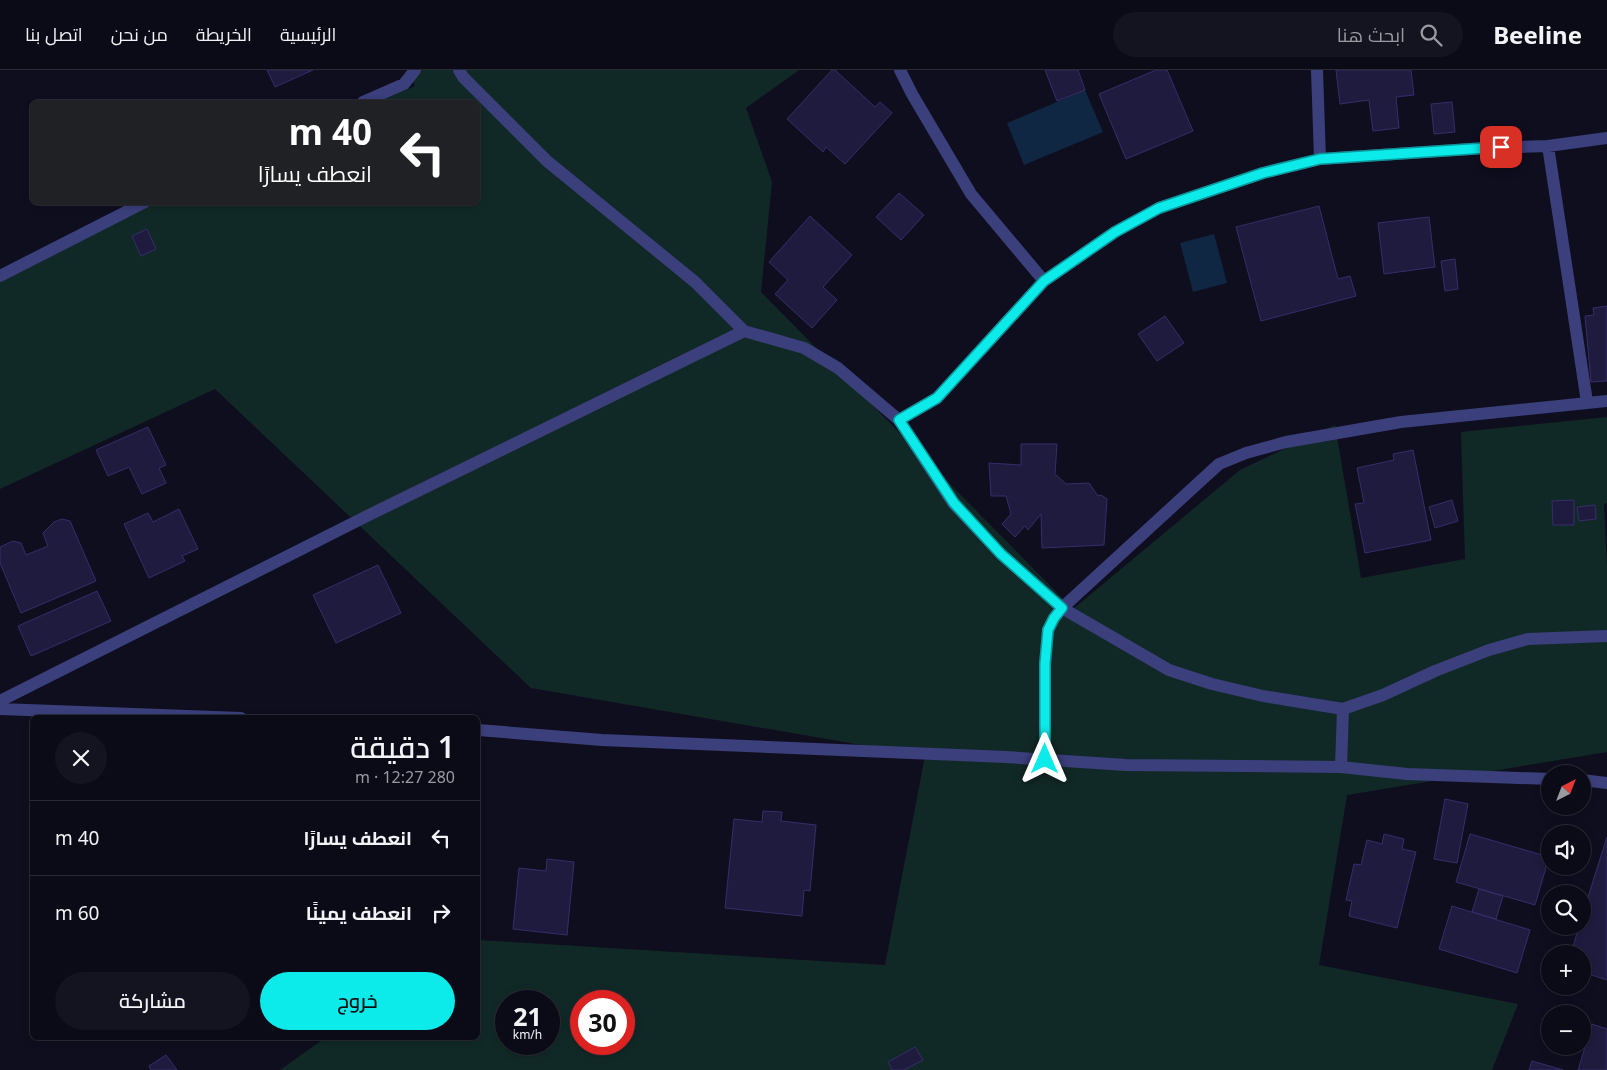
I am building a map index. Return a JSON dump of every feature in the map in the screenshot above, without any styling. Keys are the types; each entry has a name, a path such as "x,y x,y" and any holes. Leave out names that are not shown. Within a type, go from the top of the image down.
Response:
{"street":[{"path":"368,100 404,84 415,70"},
{"path":"459,70 463,77 547,161 695,282 744,331 804,348 838,368 899,420 954,503 1001,554 1062,608 1169,670 1212,684 1263,696 1343,709 1384,695 1435,671 1489,650 1520,641 1528,639 1607,636"},
{"path":"900,70 912,94 971,194 1044,281"},
{"path":"1317,70 1320,159"},
{"path":"899,420 937,398 1044,281 1115,232 1159,208 1263,173 1320,159 1485,148 1548,146 1607,138"},
{"path":"1548,146 1587,402"},
{"path":"0,276 139,205"},
{"path":"0,701 367,516 744,331"},
{"path":"1045,759 1045,664 1048,630 1054,618 1062,608 1219,464 1246,453 1286,442 1401,422 1607,401"},
{"path":"0,709 161,715"},
{"path":"1341,767 1343,709"},
{"path":"480,730 612,740 1045,759 1126,765 1341,767 1407,774 1541,779"},
{"path":"1591,781 1607,783"}],"green space":[{"path":"408,70 799,70 746,108 772,182 761,292 1073,609 1240,470 1335,425 1361,578 1465,559 1461,432 1607,417 1607,503 1604,504 1607,566 1607,752 1347,795 1319,965 1518,1004 1492,1070 280,1070 322,1040 480,1040 480,940 885,965 925,756 531,688 215,389 0,489 0,270 147,205 480,205 480,100 383,100 415,86"}],"water":[{"path":"1085,90 1103,132 1024,165 1007,123"},
{"path":"1214,234 1227,283 1193,292 1180,243"}],"building":[{"path":"267,70 313,70 275,87"},
{"path":"832,70 835,70 875,107 880,102 892,113 845,164 826,147 823,152 787,119"},
{"path":"1045,70 1078,70 1085,90 1057,101"},
{"path":"1156,70 1167,70 1193,131 1126,159 1099,94"},
{"path":"1336,70 1411,70 1414,95 1396,97 1399,128 1373,131 1369,100 1340,104"},
{"path":"1452,102 1455,132 1434,134 1431,104"},
{"path":"899,193 924,215 901,240 876,217"},
{"path":"1319,206 1338,279 1350,276 1356,296 1261,321 1236,227"},
{"path":"810,216 852,255 823,287 837,300 812,328 775,294 788,280 769,262"},
{"path":"1429,217 1435,267 1384,274 1378,223"},
{"path":"147,229 156,249 141,256 132,236"},
{"path":"1455,259 1458,289 1445,291 1441,261"},
{"path":"1607,306 1607,381 1591,382 1585,316 1594,315 1593,308"},
{"path":"1165,316 1184,343 1157,361 1138,334"},
{"path":"148,427 166,465 159,468 166,483 142,494 129,467 108,476 96,450"},
{"path":"1021,444 1057,444 1055,474 1066,484 1089,483 1098,496 1101,495 1107,499 1104,545 1042,548 1041,514 1028,530 1025,526 1015,537 1002,524 1011,514 1006,496 991,496 989,463 1021,465"},
{"path":"1413,450 1431,540 1365,553 1355,504 1364,503 1357,468 1394,460 1393,454"},
{"path":"1452,500 1458,521 1435,528 1429,507"},
{"path":"1574,500 1574,525 1553,525 1552,501"},
{"path":"1595,505 1596,519 1579,521 1577,507"},
{"path":"179,509 198,549 182,556 185,561 149,578 124,524 148,513 153,522"},
{"path":"62,519 70,521 96,581 21,613 0,563 0,547 13,541 21,543 26,555 48,546 43,533 54,522"},
{"path":"378,565 401,613 336,643 313,595"},
{"path":"97,591 111,621 31,656 18,626"},
{"path":"1445,799 1468,804 1457,863 1434,859"},
{"path":"763,811 782,812 781,821 816,825 810,891 804,890 802,916 725,908 734,819 762,822"},
{"path":"1384,834 1404,839 1402,849 1416,852 1397,928 1349,916 1352,901 1346,900 1354,864 1361,865 1367,840 1382,844"},
{"path":"1470,834 1541,855 1541,875 1544,875 1535,905 1456,882"},
{"path":"1607,837 1607,980 1591,975 1591,945 1574,945 1576,935 1591,935 1591,888"},
{"path":"547,859 574,862 567,935 513,929 519,868 546,871"},
{"path":"1479,889 1503,896 1496,919 1472,912"},
{"path":"1452,906 1530,930 1517,973 1439,949"},
{"path":"1592,1024 1607,1029 1607,1070 1578,1070 1583,1055 1591,1055"},
{"path":"915,1047 923,1060 904,1070 892,1070 888,1062"},
{"path":"166,1055 177,1070 151,1070 149,1066"},
{"path":"1532,1061 1563,1070 1529,1070"}],"route":[{"path":"1045,759 1045,664 1048,630 1062,608 1001,554 954,503 899,420 937,398 1044,281 1115,232 1159,208 1263,173 1320,159 1501,147"}]}
